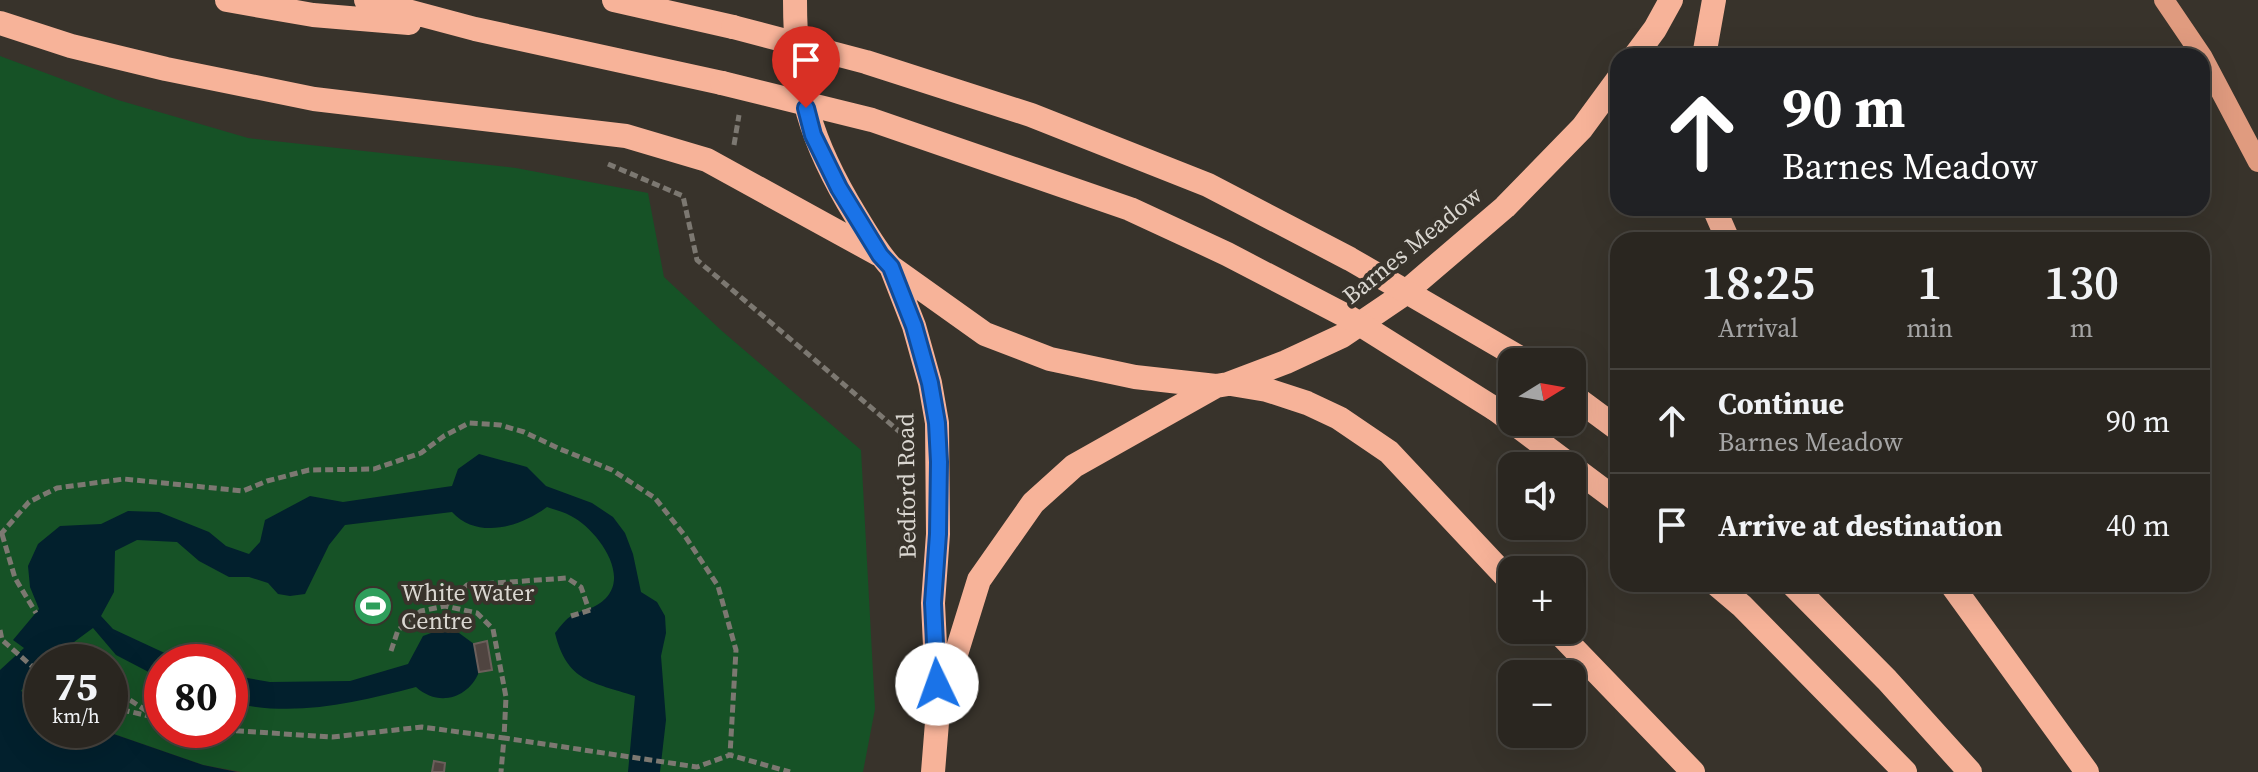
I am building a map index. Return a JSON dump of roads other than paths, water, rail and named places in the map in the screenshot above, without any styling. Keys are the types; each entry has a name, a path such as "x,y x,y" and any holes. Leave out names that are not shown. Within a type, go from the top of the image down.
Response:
{"highway":[{"path":"227,0 313,15 475,29"},
{"path":"366,0 475,29 722,83 872,120 1130,209 1227,254 1350,318 1495,409 1610,495"},
{"path":"614,0 866,62 1031,115 1208,185 1350,259 1503,348"},
{"name":"Barnes Meadow","path":"795,0 799,81 813,135 839,188 886,261 985,334 1012,346 1094,370 1222,385 1286,362 1342,336 1401,296 1505,207 1582,128 1610,90"},
{"path":"1641,48 1671,0"},
{"path":"1705,48 1714,0"},
{"path":"0,23 71,46 152,66 314,99 626,136 707,160 886,261"},
{"name":"Bedford Road","path":"886,261 914,326 930,383 937,423 938,534 933,603 938,710 933,772"},
{"path":"1222,385 1267,390 1339,418 1389,452 1498,568"},
{"name":"Bedford Road","path":"938,710 979,580 1033,503 1074,466 1222,385"},
{"path":"1586,405 1610,423"},
{"path":"1725,592 1753,616 1905,772"},
{"path":"1800,592 1887,680 1970,772"},
{"path":"1957,592 2087,772"},
{"path":"1570,644 1693,772"}],"main road":[{"path":"2164,0 2198,48"},
{"path":"2179,0 2198,48"},
{"path":"2210,71 2258,162"}],"water":[{"path":"479,454 527,467 546,486 592,503 613,517 625,533 641,592 657,602 665,616 666,633 661,656 666,720 660,772 628,772 635,696 583,678 574,671 560,649 555,633 570,616 594,607 606,598 614,576 606,552 590,530 571,516 547,507 524,520 499,528 474,526 452,512 345,525 329,545 305,594 290,596 278,594 268,583 249,577 229,577 199,561 177,542 137,540 115,551 114,592 101,616 113,629 145,644 144,670 128,661 128,644 107,644 93,628 72,644 24,644 24,648 13,640 39,609 30,587 28,566 38,544 60,526 101,524 128,511 159,512 209,532 226,546 249,554 260,542 265,520 310,496 343,502 452,486 458,469"},
{"path":"442,629 459,633 474,644 479,672 468,689 443,698 434,697 416,687 347,703 300,709 248,706 248,678 270,682 350,681 408,664 423,636"},
{"path":"24,648 24,687 21,691 24,693 24,748 128,748 128,739 144,745 144,748 154,748 203,765 237,772 0,772 0,670"}],"place":[{"name":"White Water Centre","path":"373,606"}]}
